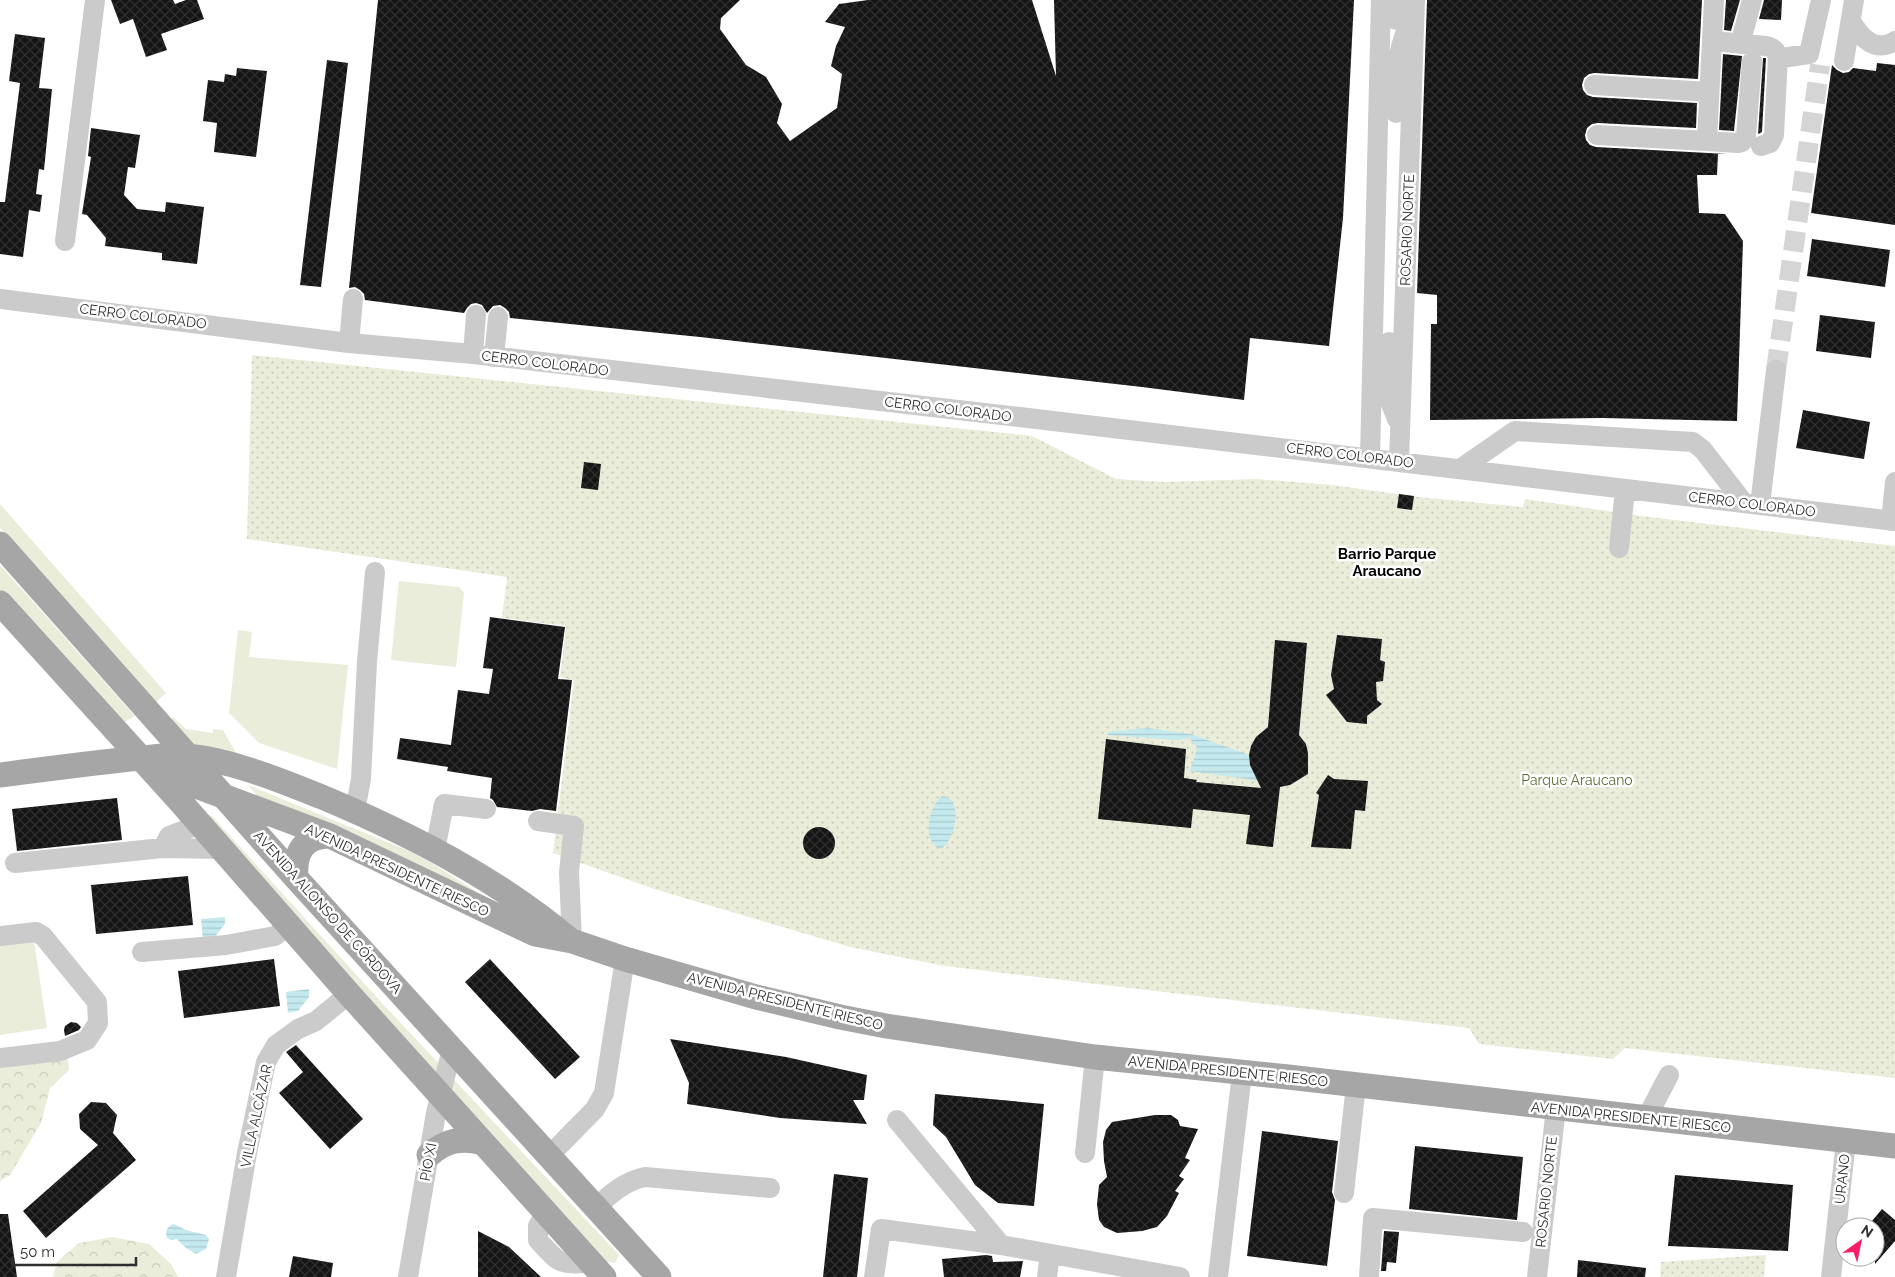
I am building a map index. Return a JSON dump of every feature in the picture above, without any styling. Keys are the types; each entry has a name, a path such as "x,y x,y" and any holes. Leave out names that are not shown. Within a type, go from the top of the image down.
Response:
{"main road":[{"name":"AVENIDA ALONSO DE CÓRDOVA","path":"0,544 296,878 659,1277"},
{"path":"0,603 141,758 439,1095 600,1273"},
{"name":"AVENIDA PRESIDENTE RIESCO","path":"0,775 108,760 164,755 188,756 229,764 255,772 355,811 435,850 495,884 543,917 572,941"},
{"name":"AVENIDA PRESIDENTE RIESCO","path":"141,758 180,780 330,836 536,934 572,941 625,959 748,994 840,1017 1095,1057 1895,1146"},
{"path":"296,878 295,865 298,853 304,845 321,836 330,836"},
{"path":"429,1155 438,1147 459,1139 483,1143"}],"street":[{"path":"65,241 95,0"},
{"path":"1370,458 1381,0"},
{"path":"1707,141 1714,0"},
{"path":"1743,33 1752,0"},
{"path":"1782,58 1809,54 1821,0"},
{"path":"1820,65 1832,0"},
{"path":"1844,61 1854,0"},
{"path":"1396,113 1397,66 1402,42 1405,9"},
{"name":"ROSARIO NORTE","path":"1399,461 1405,9"},
{"path":"1851,21 1858,33 1868,43 1881,46 1895,40"},
{"path":"1712,41 1766,46 1771,47 1777,52 1774,135 1770,143 1761,146"},
{"path":"1597,135 1742,142 1746,136 1752,61"},
{"path":"1594,84 1709,92"},
{"path":"1373,331 1384,301 1388,244"},
{"name":"CERRO COLORADO","path":"0,299 349,343 473,354 1399,461 1625,490 1893,521"},
{"path":"349,343 354,299"},
{"path":"473,354 476,315"},
{"path":"494,357 498,317"},
{"path":"1389,342 1388,396 1400,425"},
{"path":"1752,504 1776,370"},
{"path":"1460,469 1515,431 1693,442 1703,450 1752,504"},
{"path":"1893,521 1895,482"},
{"path":"1620,548 1625,490"},
{"path":"355,811 361,779 367,662 375,572"},
{"path":"435,850 444,804 486,809"},
{"path":"538,820 574,826 568,872 572,941"},
{"path":"163,848 169,836 200,824"},
{"path":"15,863 163,848 222,849"},
{"path":"142,952 226,945 275,936 289,925"},
{"path":"0,936 36,932 43,936 97,1002 98,1023 87,1040 60,1051 0,1058"},
{"path":"548,1156 595,1109 604,1093 625,959"},
{"name":"VILLA ALCÁZAR","path":"226,1277 247,1153 266,1062 276,1045 298,1029 316,1021 349,994"},
{"name":"PÍO XI","path":"408,1277 439,1095 452,1049"},
{"path":"1085,1153 1095,1057"},
{"path":"1218,1277 1242,1073"},
{"path":"1646,1118 1669,1075"},
{"path":"1344,1193 1356,1085"},
{"name":"ROSARIO NORTE","path":"1537,1277 1556,1108"},
{"path":"898,1120 1000,1245"},
{"name":"URANO","path":"1831,1277 1846,1141"},
{"path":"596,1208 612,1193 636,1179 645,1177 770,1188"},
{"path":"1369,1277 1373,1218 1523,1232"},
{"path":"874,1277 881,1229 1000,1245 1180,1277"},
{"path":"1047,1277 1050,1254"}],"green space":[{"name":"Parque Araucano","path":"252,355 1032,436 1116,479 1164,482 1256,479 1332,485 1418,497 1523,507 1525,499 1641,516 1895,546 1895,1078 1625,1048 1613,1059 1479,1044 1469,1028 945,966 850,947 654,889 553,853 574,680 560,677 566,626 502,618 507,577 247,539"},
{"path":"0,504 166,693 155,703 0,528"},
{"path":"0,565 135,716 121,724 0,591"},
{"path":"399,581 459,587 464,593 456,667 391,660"},
{"path":"238,630 252,632 249,657 348,665 337,769 259,743 229,713"},
{"path":"173,717 186,729 213,733 213,729 223,730 235,751 235,756 197,746 189,741 169,721"},
{"path":"248,785 409,851 488,899 263,803"},
{"path":"203,814 212,816 381,1002 619,1255 615,1263 607,1262"},
{"path":"33,934 47,1028 0,1035 0,939"},
{"path":"68,1055 69,1070 50,1088 41,1123 10,1175 0,1181 0,1067"},
{"path":"112,1237 149,1244 171,1264 178,1277 53,1277 57,1262 79,1243"},
{"path":"1766,1255 1764,1277 1660,1277 1661,1262"}],"water":[{"path":"1148,728 1191,734 1249,755 1252,770 1261,781 1190,771 1197,747 1189,738 1177,740 1108,735 1108,732"},
{"path":"942,796 949,798 953,803 955,820 951,837 941,849 931,839 929,824 933,808"},
{"path":"225,917 225,924 213,939 203,940 201,919"},
{"path":"309,989 309,997 298,1011 288,1013 286,992"},
{"path":"174,1224 186,1230 206,1235 209,1239 206,1249 196,1254 177,1239 171,1240 167,1238 167,1229"}],"building":[{"path":"111,0 173,0 175,4 186,0 197,0 204,19 161,34 167,50 146,57 133,19 120,24"},
{"path":"378,0 740,0 721,18 720,29 746,65 766,77 782,104 777,123 790,141 837,108 842,74 831,66 836,46 845,27 825,22 839,4 868,0 1032,0 1056,76 1054,0 1354,0 1343,218 1329,346 1250,338 1244,400 700,337 510,318 509,312 500,305 493,306 487,313 482,305 471,304 464,313 365,300 364,294 360,290 355,287 349,288"},
{"path":"1427,0 1702,0 1698,79 1595,73 1589,74 1584,78 1582,85 1587,95 1593,97 1697,103 1696,128 1598,123 1592,124 1587,128 1585,135 1590,145 1596,147 1727,154 1718,154 1717,175 1697,175 1699,213 1725,214 1743,241 1737,421 1602,418 1430,420 1431,324 1437,324 1437,295 1417,293"},
{"path":"1726,0 1740,0 1731,31 1724,30"},
{"path":"1764,0 1782,0 1781,20 1759,19"},
{"path":"15,34 45,38 39,88 52,89 44,170 39,169 36,194 42,195 40,212 29,210 23,257 0,254 0,202 5,202 20,83 9,81"},
{"path":"1723,54 1742,56 1734,131 1719,130"},
{"path":"1763,58 1766,58 1762,132 1758,134"},
{"path":"327,60 348,63 321,287 300,285"},
{"path":"1877,63 1895,65 1895,225 1811,213 1832,65 1843,73 1849,72 1853,68 1876,71"},
{"path":"237,68 267,71 256,157 214,152 217,123 203,121 208,80 224,82 225,74 236,76"},
{"path":"91,128 140,135 135,168 128,167 124,195 137,209 165,212 166,202 204,207 197,264 162,260 162,253 105,246 106,238 87,215 82,214 91,157 88,156"},
{"path":"1812,239 1890,250 1885,287 1807,276"},
{"path":"1820,315 1875,322 1871,358 1816,351"},
{"path":"1803,410 1870,422 1864,459 1796,448"},
{"path":"584,462 601,464 598,490 581,488"},
{"path":"1399,494 1414,496 1412,510 1397,508"},
{"path":"490,617 565,627 558,679 572,680 556,811 540,809 532,811 497,807 490,798 492,778 447,771 448,767 397,759 400,738 451,745 458,690 489,694 493,669 483,668"},
{"path":"1337,635 1382,639 1380,660 1385,662 1383,681 1376,682 1377,700 1382,704 1367,716 1367,724 1347,722 1326,695 1334,689 1331,675"},
{"path":"1275,640 1307,643 1299,735 1306,744 1308,774 1290,785 1280,787 1273,847 1246,844 1250,815 1193,809 1191,828 1098,819 1106,739 1186,749 1184,778 1197,780 1196,782 1261,788 1250,765 1249,755 1256,737 1268,727"},
{"path":"1328,775 1334,779 1368,781 1365,811 1355,810 1351,849 1311,847 1319,795 1316,793"},
{"path":"117,798 122,840 17,851 12,809"},
{"path":"819,827 830,832 835,843 830,854 819,859 808,854 803,843 808,832"},
{"path":"188,876 193,925 96,934 91,885"},
{"path":"274,959 280,1006 184,1018 178,971"},
{"path":"490,959 580,1057 555,1079 465,982"},
{"path":"71,1022 77,1023 81,1027 79,1030 65,1036 65,1026"},
{"path":"670,1039 786,1057 867,1075 864,1100 853,1100 867,1124 780,1118 687,1104 689,1083"},
{"path":"296,1045 363,1119 330,1149 279,1093 303,1072 286,1052"},
{"path":"935,1094 1044,1104 1034,1206 998,1203 975,1185 946,1137 933,1125"},
{"path":"91,1102 106,1103 117,1115 113,1133 136,1160 46,1238 23,1211 98,1145 80,1129 79,1114"},
{"path":"1155,1115 1171,1115 1178,1120 1180,1126 1198,1129 1185,1158 1190,1160 1179,1176 1184,1179 1175,1191 1179,1193 1167,1216 1157,1227 1142,1231 1117,1233 1104,1227 1099,1220 1097,1204 1099,1185 1107,1177 1103,1142 1106,1130 1112,1122"},
{"path":"1262,1131 1338,1141 1332,1192 1335,1200 1327,1266 1247,1256"},
{"path":"1415,1146 1523,1157 1517,1220 1409,1209"},
{"path":"834,1174 868,1178 857,1277 823,1277"},
{"path":"1675,1175 1793,1185 1788,1251 1668,1246"},
{"path":"1882,1209 1895,1220 1895,1241 1885,1252 1885,1217 1875,1217"},
{"path":"0,1214 8,1214 17,1277 0,1277"},
{"path":"478,1231 509,1247 541,1277 478,1277"},
{"path":"1384,1231 1399,1232 1396,1263 1387,1262 1386,1271 1381,1271"},
{"path":"293,1256 333,1263 331,1277 289,1277"},
{"path":"992,1256 993,1262 1023,1261 1020,1277 944,1277 942,1259"},
{"path":"1578,1260 1646,1268 1645,1277 1577,1277"}],"tunnel":[{"path":"1776,370 1820,65"}],"district":[{"name":"Barrio Parque Araucano","path":"1387,562"}]}
